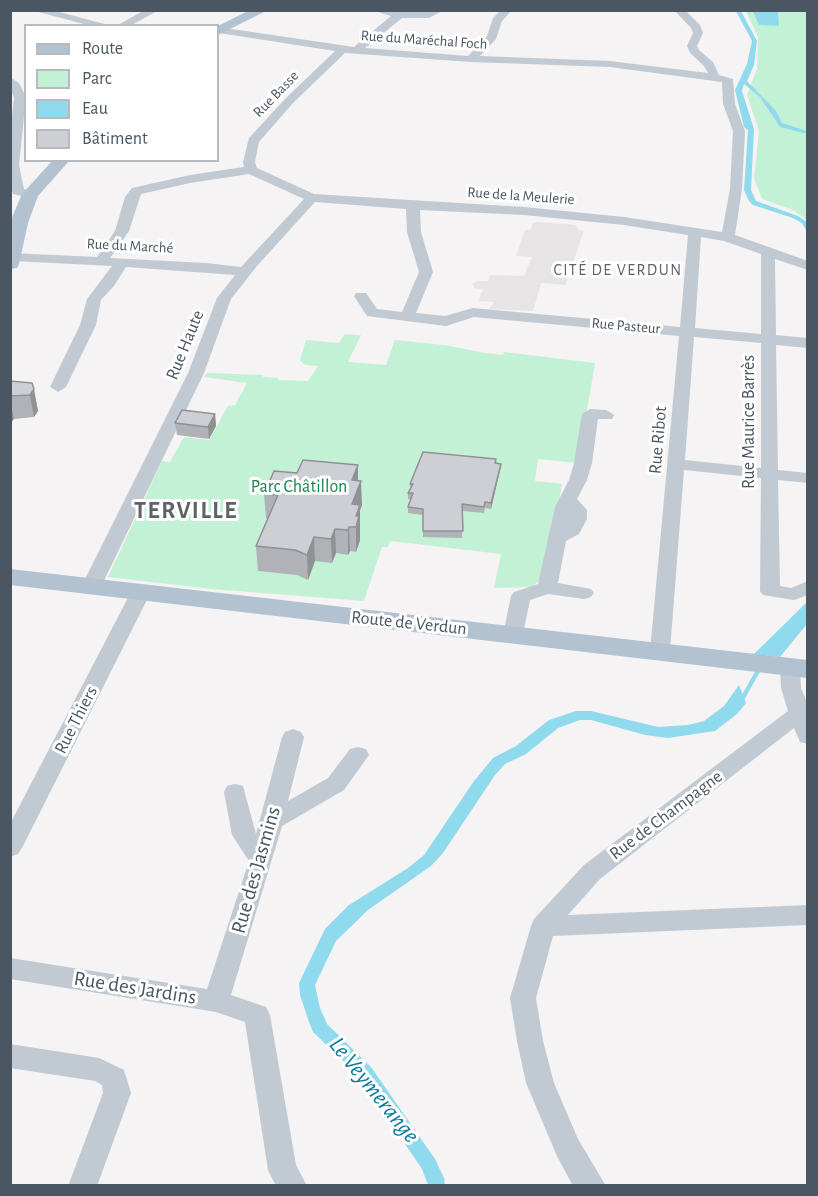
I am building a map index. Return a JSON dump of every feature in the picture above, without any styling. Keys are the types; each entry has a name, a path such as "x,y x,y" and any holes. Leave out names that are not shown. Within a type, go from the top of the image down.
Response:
{"main road":[{"path":"219,31 262,10"},
{"path":"12,260 14,234 30,194 60,162"},
{"name":"Route de Verdun","path":"10,577 799,668"}],"street":[{"path":"36,10 98,24"},
{"path":"68,17 84,10"},
{"path":"125,24 154,10"},
{"path":"376,10 399,15 429,15 439,10"},
{"path":"471,59 492,37 497,20 507,10"},
{"path":"679,10 696,27 698,33 692,46 694,51 709,64 715,77 727,79 729,104 739,131 732,227 727,237"},
{"name":"Rue Basse","path":"251,170 249,162 253,141 289,101 350,50 399,15"},
{"name":"Rue du Maréchal Foch","path":"219,31 350,50 627,67 715,77"},
{"path":"10,80 15,85 20,105 13,165 18,191 30,194"},
{"path":"102,261 122,231 132,197 137,191 190,179 251,170 266,179 312,198"},
{"name":"Rue de la Meulerie","path":"312,198 582,216 727,237 807,266"},
{"name":"Rue Haute","path":"91,587 189,388 225,298 245,272 312,198"},
{"path":"361,296 372,313 407,316 426,272 414,232 415,221 412,205"},
{"name":"Rue Ribot","path":"660,651 695,232"},
{"name":"Rue Maurice Barrès","path":"768,252 770,591 794,594 807,587"},
{"name":"Rue du Marché","path":"12,260 122,262 206,267 245,272"},
{"path":"58,387 88,325 94,299 109,283 122,262"},
{"name":"Rue Pasteur","path":"407,316 446,321 473,312 807,343"},
{"path":"548,588 558,536 565,536 572,530 578,519 578,510 567,500 578,480 583,463 590,414 606,415"},
{"path":"675,464 807,478"},
{"path":"513,634 521,596 548,588 584,593"},
{"name":"Rue Thiers","path":"10,848 141,592"},
{"path":"799,668 791,688 807,737"},
{"name":"Rue de Champagne","path":"592,1185 586,1180 567,1147 540,1083 530,1041 523,998 543,926 592,872 798,714"},
{"name":"Rue des Jasmins","path":"216,1001 261,860 292,737"},
{"path":"271,821 336,784 358,754"},
{"path":"235,792 244,835 261,860"},
{"path":"543,926 807,915"},
{"name":"Rue des Jardins","path":"10,968 216,1001 257,1015 284,1180"},
{"path":"10,1056 99,1070 114,1078 117,1093 82,1185"}],"shaded area":[{"path":"533,223 576,225 579,230 584,231 565,285 541,283 533,311 489,309 494,302 479,301 484,290 475,288 472,284 477,281 488,281 490,275 524,276 532,257 516,256 525,230 530,230"}],"green space":[{"path":"746,11 807,11 807,220 793,210 762,199 754,178 759,131 747,95 757,69 758,37"},
{"name":"Parc Châtillon","path":"345,334 361,335 348,362 386,365 395,340 444,345 485,353 503,355 504,352 595,363 578,463 538,459 535,481 562,484 547,575 531,587 494,588 501,554 390,541 388,547 382,547 364,601 212,589 108,577 162,461 170,462 184,437 209,440 228,406 235,405 247,383 204,377 207,373 263,375 263,377 278,378 278,380 308,381 318,366 305,365 300,360 306,340 339,343"}],"water":[{"path":"736,11 741,11 757,41 754,65 747,81 776,111 782,123 807,131 803,133 780,127 760,97 744,84 742,91 754,129 751,190 756,201 798,216 807,222 807,232 802,223 793,218 753,205 744,190 748,130 744,127 735,90 747,64 752,41"},
{"path":"753,11 778,11 779,26 759,25"},
{"path":"807,602 807,624 780,657 754,654"},
{"path":"739,685 746,703 737,714 715,731 668,738 645,735 591,720 580,720 558,728 526,754 505,764 495,775 443,853 431,866 368,910 336,941 315,985 320,1008 327,1024 371,1067 435,1159 445,1185 428,1185 422,1169 359,1076 313,1032 300,995 299,983 325,929 349,905 408,868 424,855 474,781 493,758 516,746 549,720 576,711 591,711 658,727 688,725 704,721 724,706"}],"building":[{"path":"10,381 32,383 34,389 30,395 10,396"},
{"path":"182,410 215,414 208,427 175,423"},
{"path":"423,452 496,459 495,463 501,464 491,503 485,502 484,507 462,504 463,531 423,531 423,509 408,507 413,493 408,493 413,484 410,484"},
{"path":"303,460 358,465 352,480 361,481 352,504 360,505 356,516 359,516 356,527 349,527 348,530 335,529 331,539 314,537 307,555 295,550 256,546 278,495 264,494 274,471 297,473"}],"waterway":[{"name":"Le Veymerange","path":"741,701 759,669"}],"district":[{"name":"CITÉ DE VERDUN","path":"618,270"},
{"name":"TERVILLE","path":"186,511"}]}
